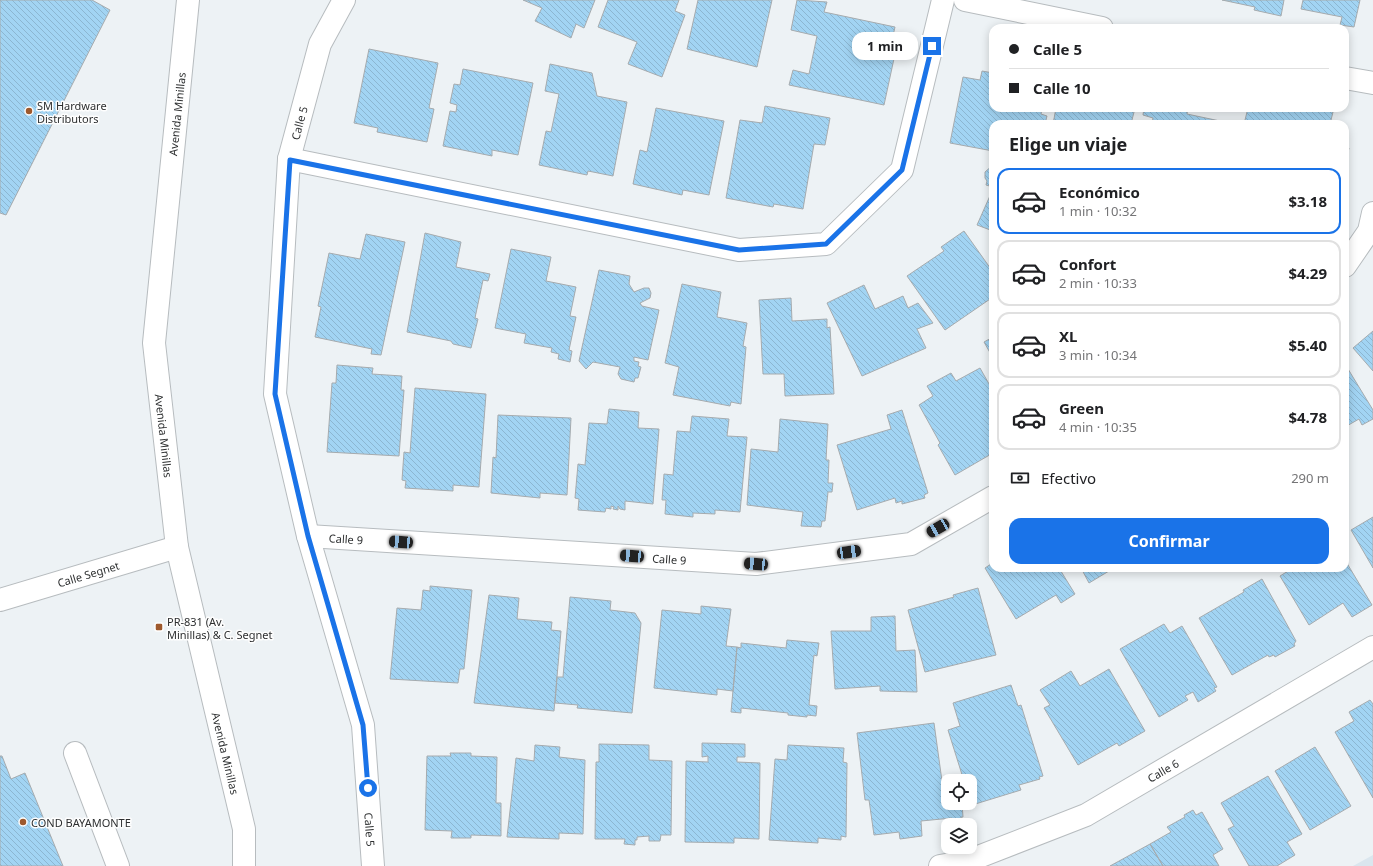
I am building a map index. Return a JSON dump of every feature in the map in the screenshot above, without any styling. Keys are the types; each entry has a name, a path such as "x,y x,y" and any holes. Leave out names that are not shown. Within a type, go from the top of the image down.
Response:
{"street":[{"name":"Avenida Minillas","path":"188,0 154,344 177,547 244,829 244,866"},
{"name":"Calle 5","path":"344,0 320,44 290,160 275,394 308,536 363,725 373,866"},
{"path":"290,160 739,250 826,244 902,170 943,0"},
{"path":"965,0 1082,24"},
{"path":"1349,79 1373,83"},
{"path":"1349,260 1369,231 1373,213"},
{"name":"Calle 9","path":"308,536 756,564 911,544 989,499"},
{"name":"Calle Segnet","path":"0,600 177,547"},
{"name":"Calle 6","path":"940,866 968,861 1086,815 1373,647"},
{"path":"75,753 118,866"}],"shaded area":[{"path":"1373,855 1373,866 1353,866"}],"building":[{"name":"SM Hardware Distributors","path":"0,0 92,0 110,10 6,215 0,213"},
{"path":"523,0 595,0 584,28 576,24 571,38 535,21 542,8"},
{"path":"608,0 679,0 675,11 685,15 662,77 628,64 637,42 598,27"},
{"path":"698,0 772,0 757,67 687,49"},
{"path":"797,0 827,2 824,12 895,27 889,53 895,54 884,105 789,85 793,70 809,74 817,36 791,30"},
{"path":"1222,0 1284,0 1281,16 1254,10 1255,7"},
{"path":"1303,0 1360,0 1354,27 1349,26 1349,24 1340,24 1342,17 1301,9"},
{"path":"369,49 438,63 429,108 434,109 427,142 377,132 378,128 354,123"},
{"path":"550,64 592,73 597,96 627,102 613,176 588,171 587,175 539,165 546,131 551,132 559,94 545,91"},
{"path":"463,69 533,83 518,155 492,150 492,156 443,146 450,111 456,112 457,105 450,103 454,84 460,85"},
{"path":"982,71 989,72 989,112 1041,112 1041,114 1047,116 1046,120 989,120 989,150 950,143 963,77 980,80"},
{"path":"765,106 830,118 825,145 814,144 803,209 774,204 773,207 726,198 740,120 762,123"},
{"path":"656,108 724,121 709,195 683,190 682,195 633,184 640,150 647,152"},
{"path":"1055,112 1134,112 1132,120 1054,120"},
{"path":"1143,112 1187,112 1187,114 1215,120 1153,120 1153,118 1143,115"},
{"path":"1247,112 1333,112 1331,120 1245,120"},
{"path":"989,168 989,186 986,185 987,181 985,178 985,172"},
{"path":"989,198 989,230 977,225"},
{"path":"964,231 989,266 989,300 945,330 907,276 944,251 941,247"},
{"path":"425,233 461,242 456,267 490,274 488,281 483,280 475,318 478,319 471,348 453,344 451,341 407,332"},
{"path":"366,234 405,242 381,355 371,354 372,349 315,337 321,307 318,306 329,253 360,259"},
{"path":"511,249 551,257 546,281 576,287 570,316 576,317 569,350 572,351 570,362 558,359 559,354 551,352 552,348 524,343 526,334 495,328"},
{"path":"599,270 630,276 629,284 634,292 644,288 649,288 651,293 650,298 640,303 642,306 659,310 648,360 634,357 634,361 639,362 638,366 641,367 638,378 635,378 634,382 621,379 618,374 620,367 593,362 586,369 579,361"},
{"path":"682,284 721,292 717,317 747,323 743,346 746,347 741,404 731,402 730,406 673,395 679,367 665,363"},
{"path":"864,285 875,309 903,296 908,308 918,303 933,323 917,329 926,348 862,376 827,303"},
{"path":"791,298 792,321 827,319 827,328 830,327 834,394 785,396 784,374 763,374 759,300"},
{"path":"1373,331 1373,371 1353,348"},
{"path":"989,339 989,351 984,342"},
{"path":"337,365 373,368 372,374 402,376 401,390 404,390 399,456 327,452 332,383 336,383"},
{"path":"980,368 989,384 989,455 955,475 938,445 940,443 919,405 933,396 927,386 951,373 956,381"},
{"path":"1349,371 1373,410 1373,419 1362,425 1359,419 1349,425"},
{"path":"415,388 486,394 479,487 453,485 453,491 405,488 406,481 402,480 404,452 410,453"},
{"path":"609,409 639,412 638,428 659,429 653,504 625,501 625,510 620,509 618,506 618,510 613,509 614,507 611,506 611,509 606,508 605,512 578,510 579,499 575,498 578,464 585,465 589,423 607,424"},
{"path":"902,410 928,493 924,495 925,498 902,504 902,501 896,503 895,498 857,510 837,445 891,429 887,415"},
{"path":"498,415 571,418 567,495 540,493 540,498 491,493 493,457 496,458"},
{"path":"692,416 729,419 727,436 747,437 740,512 715,510 715,514 693,513 693,517 665,514 666,500 662,500 664,474 673,475 677,431 690,432"},
{"path":"780,419 828,424 826,460 829,460 828,483 833,483 832,492 828,492 825,521 822,521 821,527 801,526 803,512 747,505 751,449 778,452"},
{"path":"1373,517 1373,568 1351,530"},
{"path":"989,565 989,572 1061,572 1075,594 1061,603 1056,595 1016,619 985,568"},
{"path":"1349,567 1372,605 1352,617 1343,603 1309,625 1280,576 1286,572 1349,572"},
{"path":"1083,572 1107,572 1089,583"},
{"path":"1262,579 1296,641 1294,644 1295,646 1275,657 1274,655 1269,657 1268,655 1232,675 1199,618 1244,592 1243,590"},
{"path":"430,586 472,590 464,669 460,669 458,683 390,679 397,608 421,610 423,590 430,591"},
{"path":"978,588 996,655 925,672 908,610 954,597 953,595"},
{"path":"489,595 519,598 517,619 552,622 551,630 561,631 554,711 474,703"},
{"path":"570,597 611,601 610,610 635,613 641,623 632,713 577,708 578,705 555,703 557,677 563,677"},
{"path":"701,606 731,609 726,646 737,647 733,691 717,689 717,695 654,688 662,610 701,614"},
{"path":"895,616 896,651 915,650 917,692 880,691 880,686 835,689 831,631 871,631 871,617"},
{"path":"1164,624 1170,633 1182,626 1217,687 1214,688 1216,691 1198,702 1193,692 1185,696 1188,700 1159,717 1120,649"},
{"path":"787,640 819,643 817,656 814,655 809,705 817,706 816,716 807,715 807,717 788,715 788,713 741,708 741,713 731,712 737,647 741,648 741,643 786,648"},
{"path":"1109,669 1145,731 1119,746 1117,743 1078,765 1044,708 1050,705 1040,690 1071,671 1080,686"},
{"path":"1011,685 1018,706 1021,705 1043,776 1039,777 1040,779 1019,785 1021,790 977,803 977,774 962,774 948,730 960,726 953,703"},
{"path":"1370,700 1373,704 1373,798 1335,732 1354,721 1349,712"},
{"path":"934,723 941,774 941,810 962,810 963,817 921,821 922,836 900,839 899,832 874,835 869,800 865,800 857,733"},
{"path":"702,743 745,744 745,757 737,757 737,762 760,763 759,839 734,838 734,843 685,842 686,761 708,762 708,756 702,757"},
{"path":"599,744 649,745 649,760 672,761 671,835 661,835 660,841 649,841 649,836 637,837 637,840 635,840 635,845 624,844 625,839 595,839 596,762 599,762"},
{"path":"535,745 560,747 559,757 585,760 583,834 559,833 559,839 507,837 516,758 534,761"},
{"path":"788,745 844,748 843,762 847,763 846,837 841,836 841,840 818,838 818,843 769,840 775,759 787,760"},
{"path":"1315,747 1351,806 1310,830 1275,771"},
{"path":"450,753 471,753 471,756 497,757 496,803 501,803 501,836 471,835 471,838 451,838 452,831 425,830 427,756 451,756"},
{"name":"COND BAYAMONTE","path":"0,756 2,756 11,779 25,773 63,866 0,866"},
{"path":"1268,776 1302,834 1287,842 1295,855 1277,866 1249,866 1228,829 1234,826 1221,803"},
{"path":"1193,810 1196,815 1202,812 1223,849 1213,855 1219,866 1163,866 1150,844 1171,832 1167,827 1185,817 1184,815"},
{"path":"1150,844 1163,866 1110,866"}],"place":[{"name":"SM Hardware Distributors","path":"29,111"},
{"name":"PR-831 (Av. Minillas) & C. Segnet","path":"159,627"},
{"name":"COND BAYAMONTE","path":"23,822"}],"route":[{"path":"368,788 363,725 308,536 275,394 290,160 739,250 826,244 902,170 932,46"}]}
